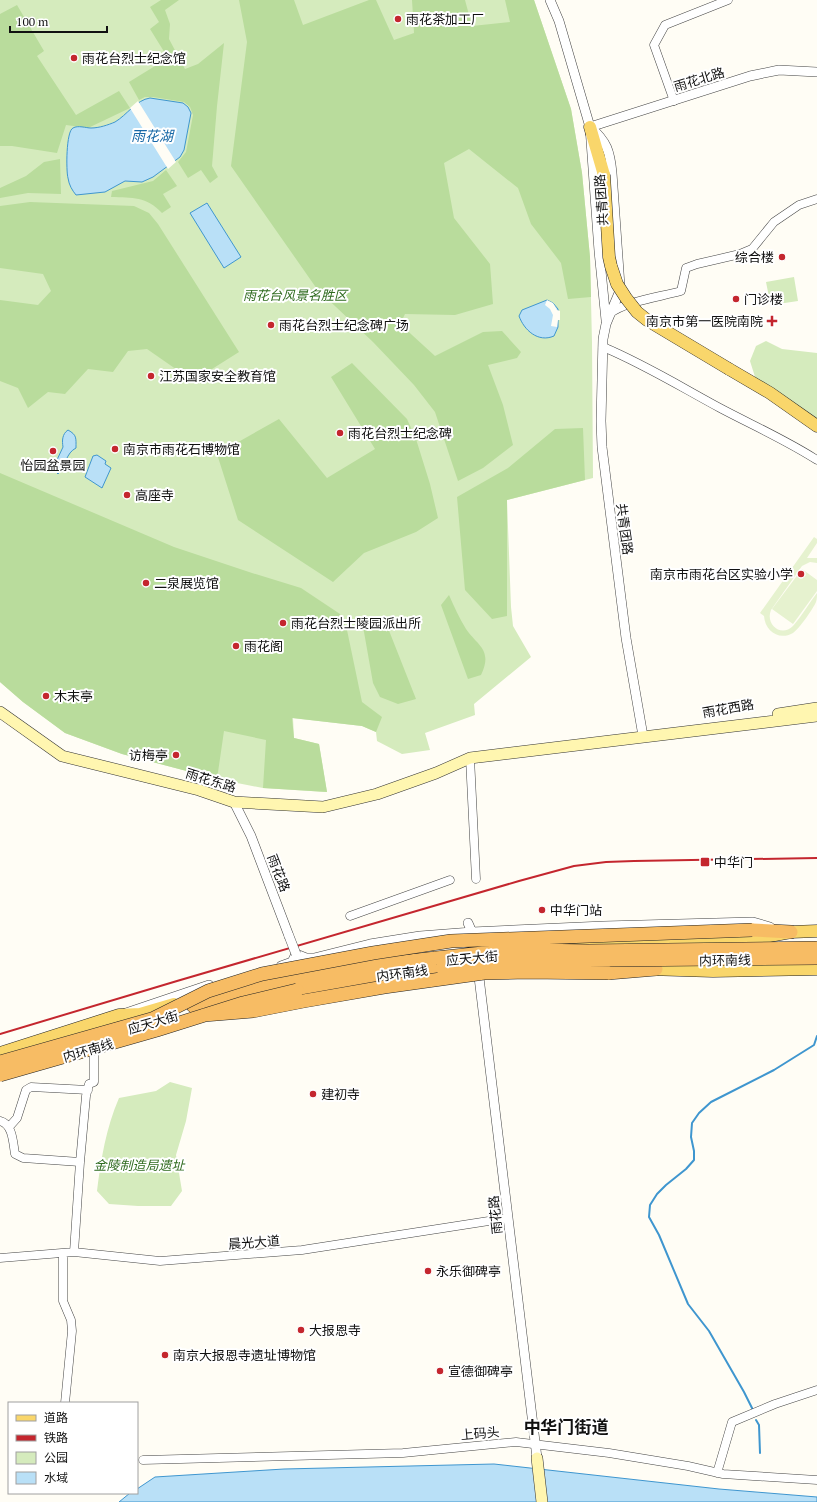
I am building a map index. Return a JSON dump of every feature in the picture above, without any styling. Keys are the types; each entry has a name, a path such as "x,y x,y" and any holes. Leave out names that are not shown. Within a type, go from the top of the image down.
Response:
{"highway":[{"path":"148,1021 208,991 262,974 373,953 451,941 752,930 791,932"},
{"name":"内环南线","path":"0,1062 148,1021 270,984 383,964 483,953 533,950 588,951 817,948"},
{"name":"内环南线","path":"0,1075 243,1003 297,990 450,967 511,961 817,958"},
{"path":"204,1015 253,1011 304,1000 484,973 608,973 656,969"}],"main road":[{"path":"590,127 604,175 609,257 613,275 626,298 637,312 648,320 770,393 817,426"},
{"name":"雨花西路","path":"643,736 817,708"},
{"name":"雨花东路","path":"0,712 62,756 199,790 234,802 323,806 378,794 436,773 470,758"},
{"name":"雨花西路","path":"470,758 817,716"},
{"name":"应天大街","path":"0,1053 119,1016 140,1014 204,995 301,972 449,947 753,939 791,932 817,931"},
{"name":"应天大街","path":"0,1081 260,1005 379,982 435,976 478,969 656,969 713,971 817,969"},
{"path":"85,1026 94,1054"},
{"path":"537,1458 542,1502"}],"street":[{"name":"共青团路","path":"550,0 558,21 590,127 606,324 603,347 601,421 605,482 626,638 643,736"},
{"path":"674,101 654,45 665,25 726,0"},
{"name":"雨花北路","path":"590,127 750,76 779,70 817,72"},
{"name":"共青团路","path":"590,127 605,143 609,152 612,173 620,286 619,293 606,324"},
{"path":"610,314 628,305 681,292 686,268 740,254 752,249 774,222 799,206 817,199"},
{"path":"603,347 630,358 719,407 797,447 817,460"},
{"path":"470,758 476,879"},
{"name":"雨花路","path":"234,802 251,836 296,954"},
{"path":"350,916 450,880"},
{"name":"应天大街","path":"119,1016 138,1008 217,982 284,965 292,962 296,954 306,958 314,958 370,944 420,936 604,926 753,922 791,932"},
{"path":"468,923 478,946"},
{"name":"雨花路","path":"478,946 478,969 537,1458"},
{"path":"74,1252 80,1162 89,1084 94,1082 94,1054"},
{"path":"9,1127 17,1118 26,1090 31,1087 88,1090"},
{"path":"0,1121 6,1123 9,1127 15,1154 23,1158 80,1162"},
{"name":"晨光大道","path":"0,1258 74,1252 160,1261 302,1250 508,1218"},
{"path":"63,1253 63,1302 71,1320 72,1331 65,1402"},
{"path":"717,1473 732,1422 775,1404 817,1390"},
{"name":"上码头","path":"143,1460 403,1453 508,1442 536,1443 630,1456 688,1466 717,1473 817,1480"}],"green space":[{"name":"雨花台风景名胜区","path":"0,0 534,0 571,109 582,173 590,257 593,478 507,500 513,626 531,657 474,704 475,715 425,733 430,750 402,754 377,741 376,732 362,726 293,718 294,738 319,744 327,792 263,788 217,779 122,754 65,733 23,702 0,682"},
{"path":"161,0 179,0 165,10 170,24 169,39 185,69 198,64 224,43 212,166 218,177 210,183 201,170 188,178 178,162 186,152 193,115 190,107 184,102 153,97 145,97 139,100 129,82 168,58 150,29 159,22 150,7"},
{"path":"239,0 294,0 303,25 369,0 376,0 394,40 414,33 412,0 465,0 472,26 510,22 505,0 534,0 571,109 582,173 590,257 591,297 568,299 561,263 531,224 518,188 469,149 444,163 454,218 490,264 493,304 455,315 405,314 400,324 435,356 483,332 502,331 521,352 517,358 488,365 503,405 513,445 483,468 458,481 435,412 414,385 373,342 317,289 231,166 247,42"},
{"path":"17,5 44,51 37,56 76,115 119,91 130,108 88,128 66,125 57,153 12,146 0,146 0,14"},
{"path":"60,159 61,194 28,193 0,198 0,188 26,176 44,162"},
{"path":"166,170 177,186 163,194 171,207 162,213 150,203 139,199 111,197 112,191 153,181"},
{"path":"30,202 134,206 149,213 158,224 239,352 193,381 147,349 128,351 113,372 88,369 65,394 48,392 28,408 18,388 0,381 0,300 38,305 51,291 43,274 0,268 0,206"},
{"path":"794,277 798,301 778,304 770,302 766,282"},
{"path":"766,341 782,349 817,353 817,419 756,380 750,361 756,346"},
{"path":"352,363 407,419 416,439 430,484 438,518 416,532 364,553 333,582 238,520 217,454 279,419 327,478 375,449 331,377"},
{"path":"583,428 585,480 507,500 507,616 492,619 465,590 457,497 508,468 555,429"},
{"path":"0,473 174,547 301,588 340,614 347,630 362,702 382,717 376,732 362,726 292,718 294,738 319,744 327,792 263,788 266,740 224,731 217,779 122,754 65,733 23,702 0,682"},
{"path":"814,537 817,539 817,543 807,558 817,558 817,563 810,562 802,566 771,610 770,620 775,628 784,631 793,626 817,593 816,602 806,619 796,631 788,635 778,635 770,630 764,616 760,613"},
{"path":"802,569 817,580 817,591 793,624 772,609"},
{"path":"449,595 463,625 479,644 485,654 484,667 481,675 468,679 441,605"},
{"path":"359,617 386,623 416,699 398,704 380,697 373,683 364,632"},
{"name":"金陵制造局遗址","path":"170,1082 192,1088 186,1121 176,1155 182,1191 171,1206 109,1204 97,1191 105,1144 114,1109 119,1098 156,1091"}],"water":[{"name":"雨花湖","path":"150,98 183,103 188,107 191,113 184,150 180,157 153,177 142,182 125,181 105,192 76,195 68,181 67,174 69,136 73,128 91,128 115,122 140,102"},
{"path":"207,203 241,257 224,268 190,213"},
{"path":"547,300 553,303 558,309 558,327 554,336 542,338 532,334 524,326 519,316 522,310"},
{"path":"68,430 75,437 76,448 70,453 58,474 56,472 58,468 56,462 63,447 64,436"},
{"path":"97,455 106,461 105,464 111,468 102,488 85,477 93,456"},
{"path":"494,1464 719,1489 817,1497 817,1502 119,1502 129,1494 138,1494 138,1488 155,1477 284,1469"}],"pier":[{"path":"138,101 176,162 168,169 130,108"},
{"path":"547,300 553,303 557,310 560,311 560,320 558,320 557,327 551,326 553,315 550,309 545,305"}],"waterway":[{"path":"753,1410 709,1331 688,1304 659,1235 649,1217 650,1205 657,1194 686,1169 694,1160 691,1137 692,1123 699,1113 711,1102 774,1070 814,1045 817,1036"},
{"path":"756,1420 759,1425 760,1453"}],"railway":[{"path":"0,1034 574,866 606,862 634,861 817,858"}],"place":[{"name":"雨花茶加工厂","path":"398,19"},
{"name":"雨花台烈士纪念馆","path":"74,58"},
{"name":"综合楼","path":"782,257"},
{"name":"门诊楼","path":"736,299"},
{"name":"南京市第一医院南院","path":"772,321"},
{"name":"雨花台烈士纪念碑广场","path":"271,325"},
{"name":"江苏国家安全教育馆","path":"151,376"},
{"name":"雨花台烈士纪念碑","path":"340,433"},
{"name":"南京市雨花石博物馆","path":"115,449"},
{"name":"怡园盆景园","path":"53,451"},
{"name":"高座寺","path":"127,495"},
{"name":"南京市雨花台区实验小学","path":"801,574"},
{"name":"二泉展览馆","path":"146,583"},
{"name":"雨花台烈士陵园派出所","path":"283,623"},
{"name":"雨花阁","path":"236,646"},
{"name":"木末亭","path":"46,696"},
{"name":"访梅亭","path":"176,755"},
{"name":"中华门","path":"705,862"},
{"name":"中华门站","path":"542,910"},
{"name":"建初寺","path":"313,1094"},
{"name":"永乐御碑亭","path":"428,1271"},
{"name":"大报恩寺","path":"301,1330"},
{"name":"南京大报恩寺遗址博物馆","path":"165,1355"},
{"name":"宣德御碑亭","path":"440,1371"}],"district":[{"name":"中华门街道","path":"566,1426"}]}
